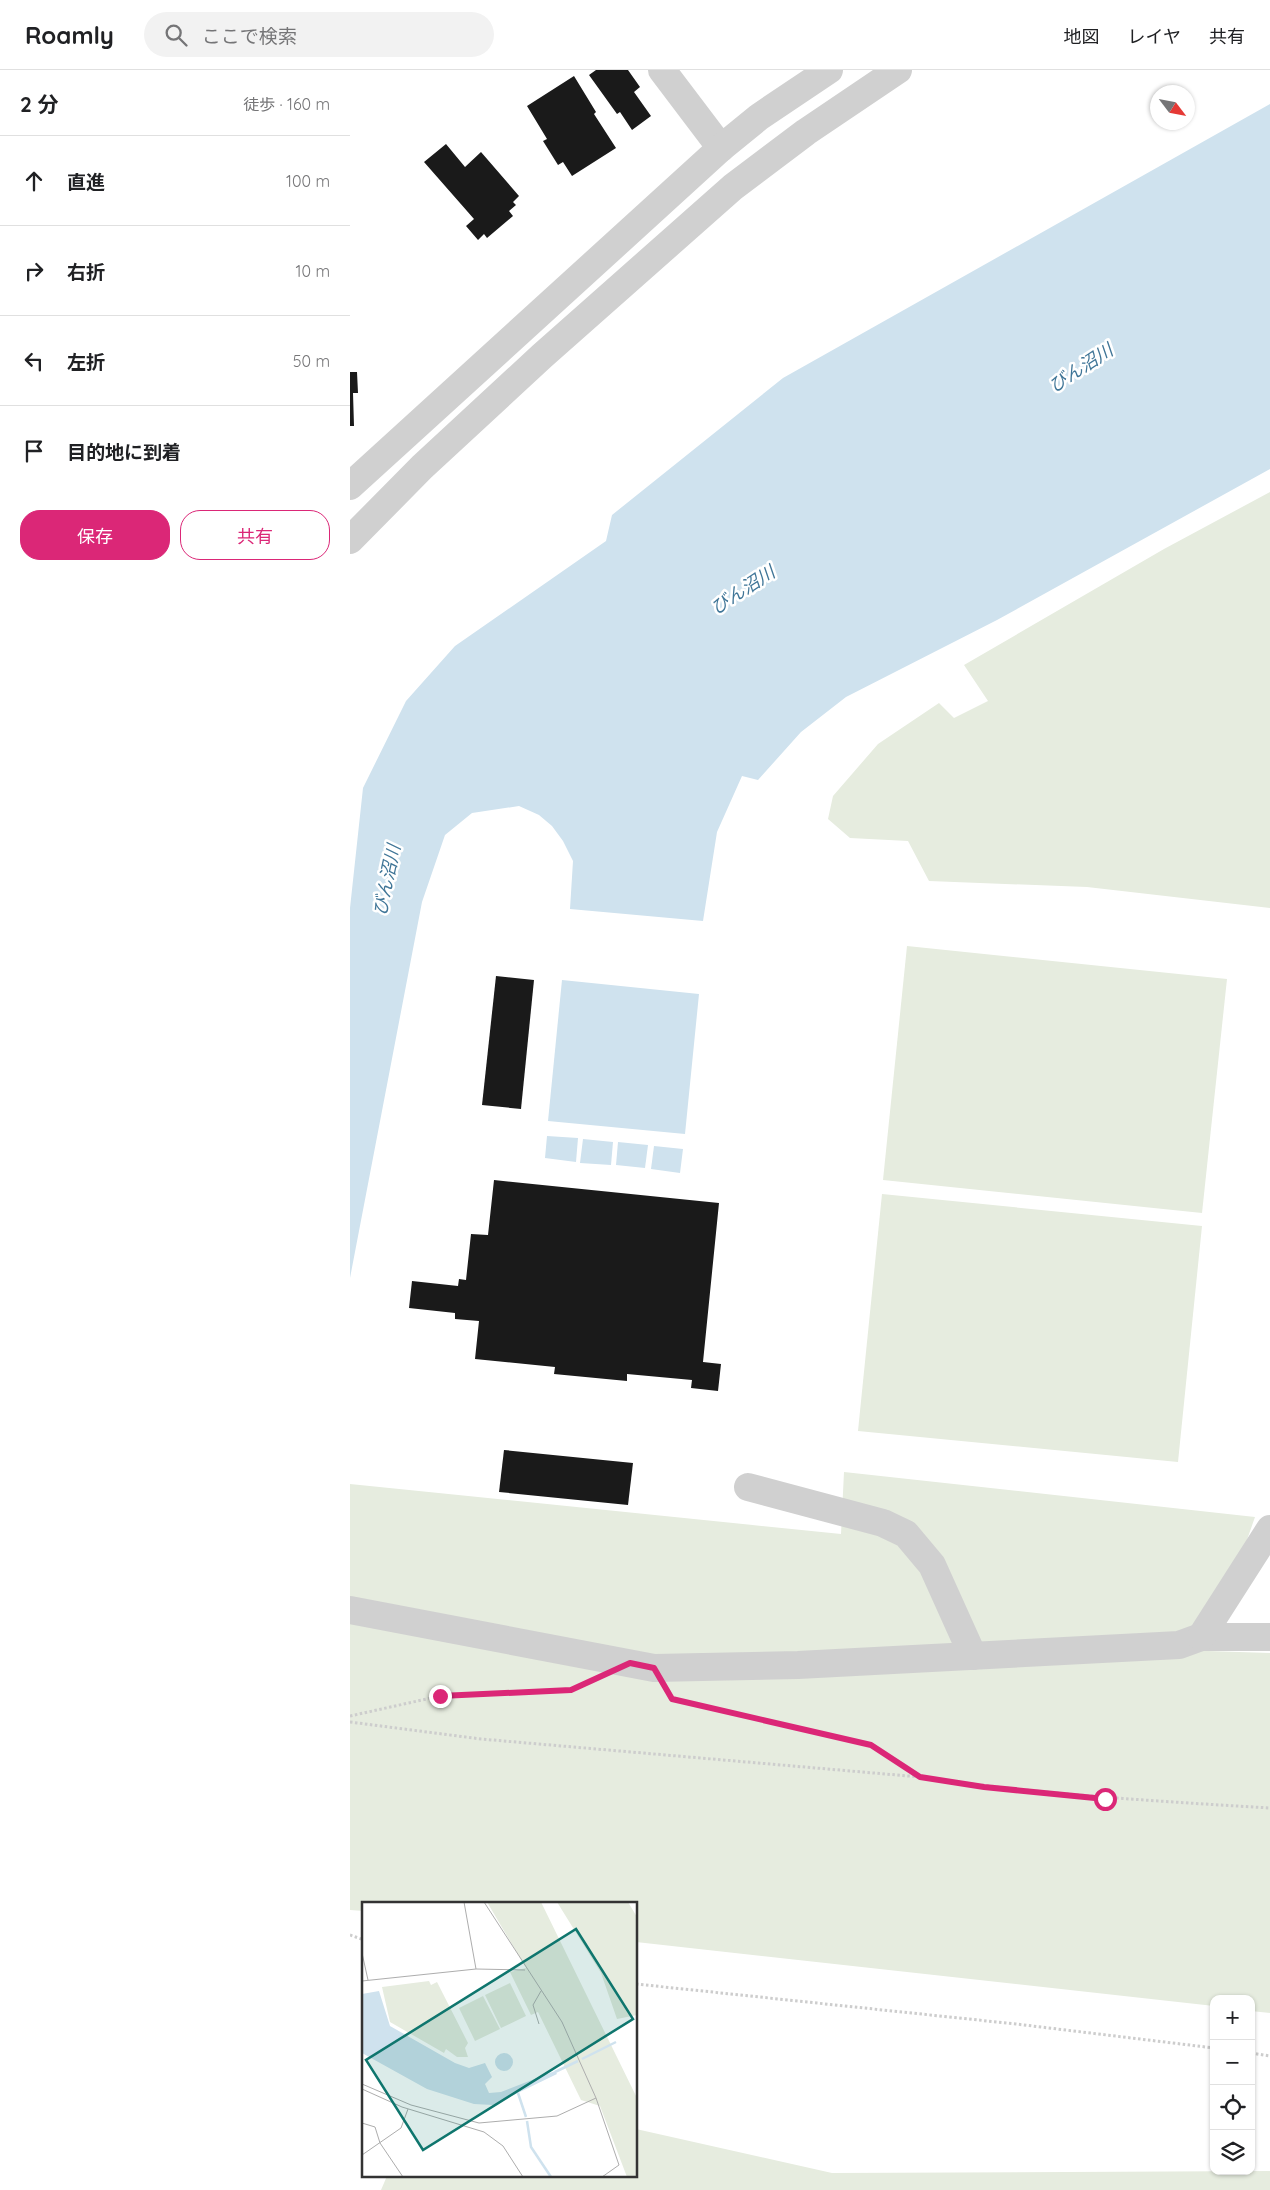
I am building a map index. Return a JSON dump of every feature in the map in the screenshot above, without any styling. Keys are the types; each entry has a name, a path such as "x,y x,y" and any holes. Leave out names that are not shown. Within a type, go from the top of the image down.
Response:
{"street":[{"path":"662,70 721,148"},
{"path":"350,486 721,148 760,117 829,70"},
{"path":"350,540 422,467 542,356 733,187 806,132 898,70"},
{"path":"748,1487 883,1523 906,1534 932,1565 973,1656"},
{"path":"1201,1637 1270,1528"},
{"path":"350,1610 654,1668 798,1665 1179,1645 1201,1637 1270,1637"}],"path":[{"path":"654,1668 672,1699 871,1745 920,1777"},
{"path":"350,1716 440,1696 571,1690 588,1683"},
{"path":"350,1722 481,1739 920,1777 984,1787 1105,1799 1270,1808"},
{"path":"350,1935 362,1939"},
{"path":"638,1984 1016,2024 1210,2048"},
{"path":"1255,2054 1270,2056"}],"shaded area":[{"path":"1270,492 1270,908 1087,887 929,881 908,841 850,838 828,819 833,796 878,744 939,703 954,718 988,701 964,665 1164,549"},
{"path":"907,946 1227,979 1202,1213 883,1180"},
{"path":"882,1194 1202,1226 1178,1462 858,1431"},
{"path":"844,1472 1255,1517 1208,1651 1270,1653 1270,2013 1255,2011 1255,1995 1210,1995 1210,2006 638,1942 638,1902 362,1902 362,1911 350,1910 350,1484 841,1534"},
{"path":"638,2129 832,2173 1210,2171 1210,2175 1255,2175 1255,2171 1270,2171 1270,2190 381,2190 386,2178 638,2178"}],"water":[{"name":"びん沼川","path":"1270,104 1270,469 997,620 846,697 801,732 758,780 742,776 717,832 703,921 570,909 573,861 563,841 552,826 539,815 519,806 472,813 445,835 422,902 350,1278 350,908 363,788 406,701 455,646 606,541 612,515 783,378"},
{"path":"562,980 699,994 685,1134 548,1121"},
{"path":"547,1136 578,1138 576,1162 545,1158"},
{"path":"583,1139 613,1142 611,1165 580,1163"},
{"path":"618,1142 648,1145 645,1168 616,1165"},
{"path":"654,1146 683,1149 680,1173 651,1169"}],"building":[{"path":"596,70 628,70 640,87 634,92 651,116 632,130 620,112 617,114 589,75"},
{"path":"574,76 596,112 594,114 616,148 572,176 563,162 558,165 543,141 547,139 527,106"},
{"path":"446,144 465,167 481,152 519,196 513,202 516,205 509,211 513,216 487,238 484,234 478,240 466,226 474,219 424,162"},
{"path":"350,372 357,372 358,393 353,393 354,426 350,426"},
{"path":"496,976 534,980 521,1109 482,1105"},
{"path":"494,1180 719,1203 703,1362 721,1364 718,1391 691,1388 692,1380 627,1374 627,1381 554,1374 555,1367 475,1359 479,1321 455,1319 455,1313 409,1308 412,1281 458,1286 459,1279 466,1280 471,1234 488,1235"},
{"path":"504,1450 633,1463 628,1505 499,1492"}],"route":[{"path":"440,1696 571,1690 630,1663 654,1668 672,1699 871,1745 920,1777 984,1787 1105,1799"}]}
